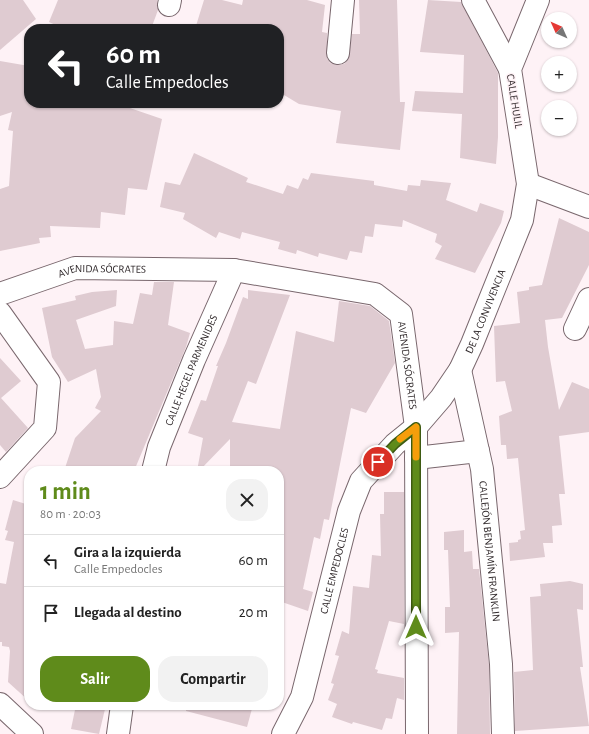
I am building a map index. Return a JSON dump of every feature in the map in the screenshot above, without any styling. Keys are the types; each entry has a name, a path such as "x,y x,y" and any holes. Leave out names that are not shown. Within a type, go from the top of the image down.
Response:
{"street":[{"path":"338,53 343,0"},
{"path":"473,0 510,69"},
{"name":"CALLE HULIL","path":"528,184 510,69 538,0"},
{"path":"528,184 589,208"},
{"name":"DE LA CONVIVENCIA","path":"416,427 441,398 460,370 472,344 522,220 528,184"},
{"name":"AVENIDA SÓCRATES","path":"0,294 76,268 234,270 374,294 401,314 416,427 417,734"},
{"name":"CALLE HEGEL PARMENIDES","path":"154,466 159,447 194,360 234,270"},
{"path":"575,329 589,298"},
{"path":"0,312 49,382 45,428 0,478"},
{"name":"CALLEJÓN BENJAMÍN FRANKLIN","path":"460,370 482,469 500,664 503,734"},
{"name":"CALLE EMPEDOCLES","path":"283,734 302,697 348,511 361,481 395,444 416,427"},
{"path":"416,458 478,451"},
{"path":"0,704 32,734"},
{"path":"118,734 121,710"}],"building":[{"path":"0,0 23,0 36,19 30,24 24,24 24,29 0,50"},
{"path":"58,0 157,0 158,10 153,24 53,24 49,22"},
{"path":"204,0 222,0 242,5 243,0 307,0 325,5 322,32 327,33 327,58 330,63 337,65 344,64 348,60 352,34 360,34 359,0 397,0 400,102 405,102 400,150 336,143 341,111 299,104 284,95 284,24 197,24"},
{"path":"428,0 461,2 498,73 498,137 496,164 460,158 462,114 412,111 415,91 463,93 464,55 420,52"},
{"path":"0,61 24,65 24,108 130,108 162,119 147,190 128,188 125,215 101,212 100,228 50,226 51,237 39,238 40,243 0,251 0,189 9,186 13,131 8,130 12,112 0,116"},
{"path":"194,153 248,178 246,182 283,194 287,185 298,189 303,178 308,180 311,173 374,181 374,185 407,191 408,185 420,186 421,180 451,183 446,200 477,212 480,203 504,211 501,223 475,273 435,259 442,246 435,242 437,234 403,220 402,227 375,224 373,237 365,236 362,253 350,251 347,260 319,253 318,257 297,250 296,254 278,249 280,242 242,232 240,239 219,232 216,238 183,219 185,213 160,207 165,182 180,185"},
{"path":"559,218 589,232 589,265 562,318 545,320 548,347 559,410 572,382 589,389 589,432 559,436 565,494 559,494 562,525 552,526 553,543 543,543 545,557 510,561 509,543 518,542 518,540 521,539 520,531 525,530 518,458 507,459 506,445 501,445 499,416 512,411 505,381 496,382 494,326 520,323 517,292 529,290 529,287 542,285"},
{"path":"154,282 174,282 168,325 190,333 186,347 136,466 66,466 75,438 101,411 95,408 101,397 96,369 68,382 52,357 42,308 76,300 75,296 92,292 117,290 116,306 76,320 85,349 113,345 114,321 133,324 140,293 152,295"},
{"path":"248,290 290,295 256,384 248,381 232,422 280,429 296,331 334,342 339,301 370,306 389,321 395,363 366,413 351,408 329,520 324,519 320,539 314,537 303,589 313,592 308,611 284,603 284,466 230,466 230,439 204,466 198,466 203,438 188,433 201,400 206,401 218,366 216,366 243,297 248,299"},
{"path":"0,358 21,381 1,398 28,428 6,452 0,445"},
{"path":"384,492 404,492 404,624 389,621 375,669 378,670 377,673 404,678 404,700 397,698 392,719 386,718 382,730 353,722 352,724 332,717 337,704 328,700 334,684 331,683 339,656 335,655 342,631 349,634 353,586 369,588 372,555 381,556 380,514 384,514"},
{"path":"13,500 24,503 24,696 8,682 10,651 9,647 2,646 2,642 0,642 0,583 6,584 14,542 5,540 8,531 5,530"},
{"path":"464,530 464,552 472,551 473,569 479,569 489,665 490,734 457,734 459,632 445,633 445,607 450,607 448,550 444,550 444,532"},
{"path":"570,581 583,584 583,610 577,609 583,667 580,667 589,726 515,731 514,672 533,670 530,597 541,596 540,584"},
{"path":"75,710 105,710 99,734 71,729"},
{"path":"186,710 252,710 247,727"}],"slow traffic":[{"path":"400,439 416,427 416,457"}],"route":[{"path":"378,462 395,444 416,427 416,627"}]}
